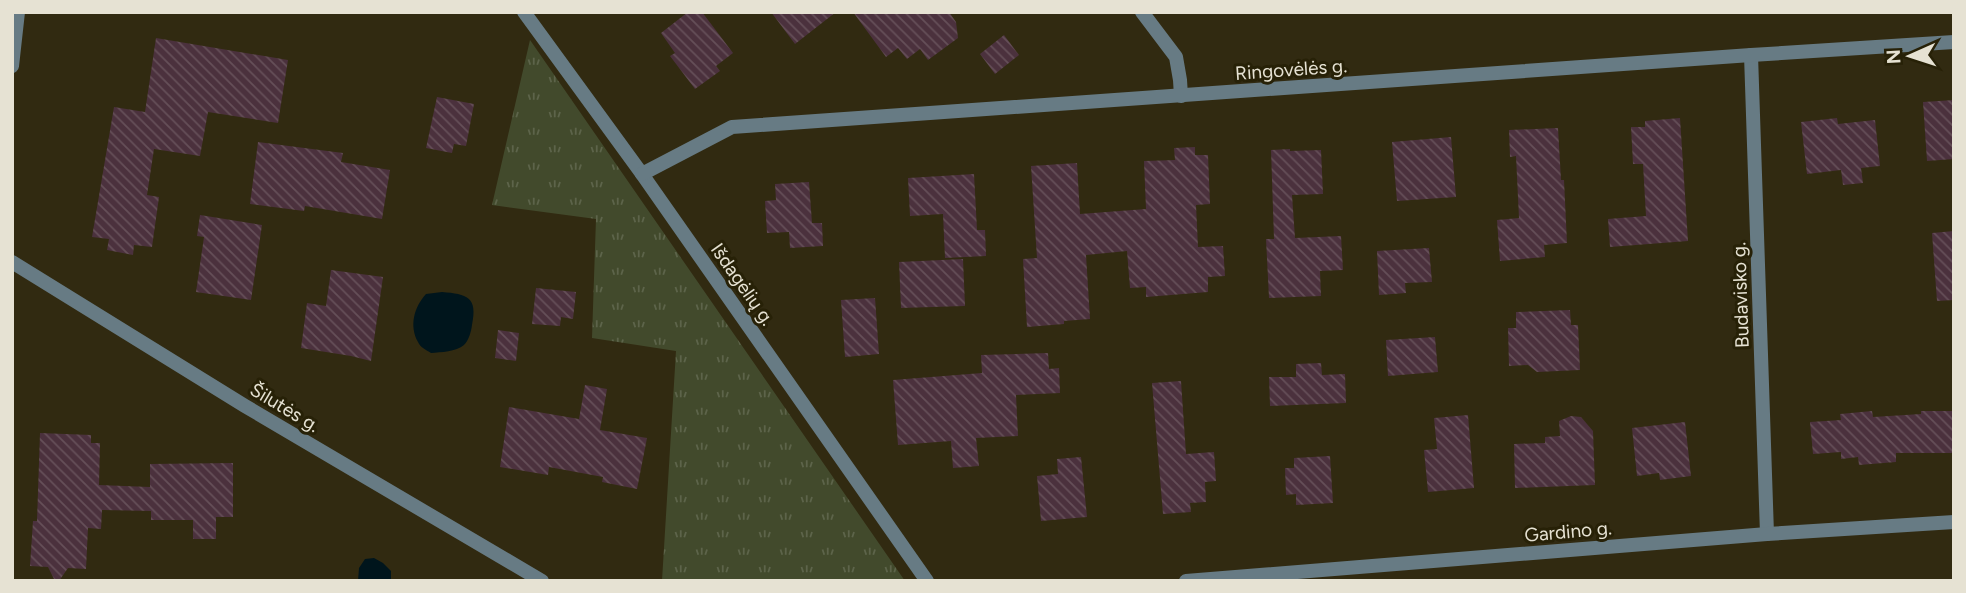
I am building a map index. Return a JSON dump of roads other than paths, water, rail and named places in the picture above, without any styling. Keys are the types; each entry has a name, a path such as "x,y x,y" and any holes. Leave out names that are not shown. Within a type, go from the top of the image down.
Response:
{"street":[{"path":"12,66 18,12"},
{"name":"Išdagėlių g.","path":"524,12 642,174 927,581"},
{"path":"1142,12 1176,57 1181,96"},
{"name":"Ringovėlės g.","path":"642,174 732,127 1954,42"},
{"name":"Budavisko g.","path":"1751,55 1767,534"},
{"name":"Šilutės g.","path":"12,262 246,407 542,581"},
{"name":"Gardino g.","path":"1186,581 1767,534 1954,522"}],"water":[{"path":"442,292 469,299 473,308 472,328 470,336 461,347 431,353 422,347 415,336 414,317 426,294"},
{"path":"374,558 391,571 391,581 358,581 359,568 365,559"}]}
